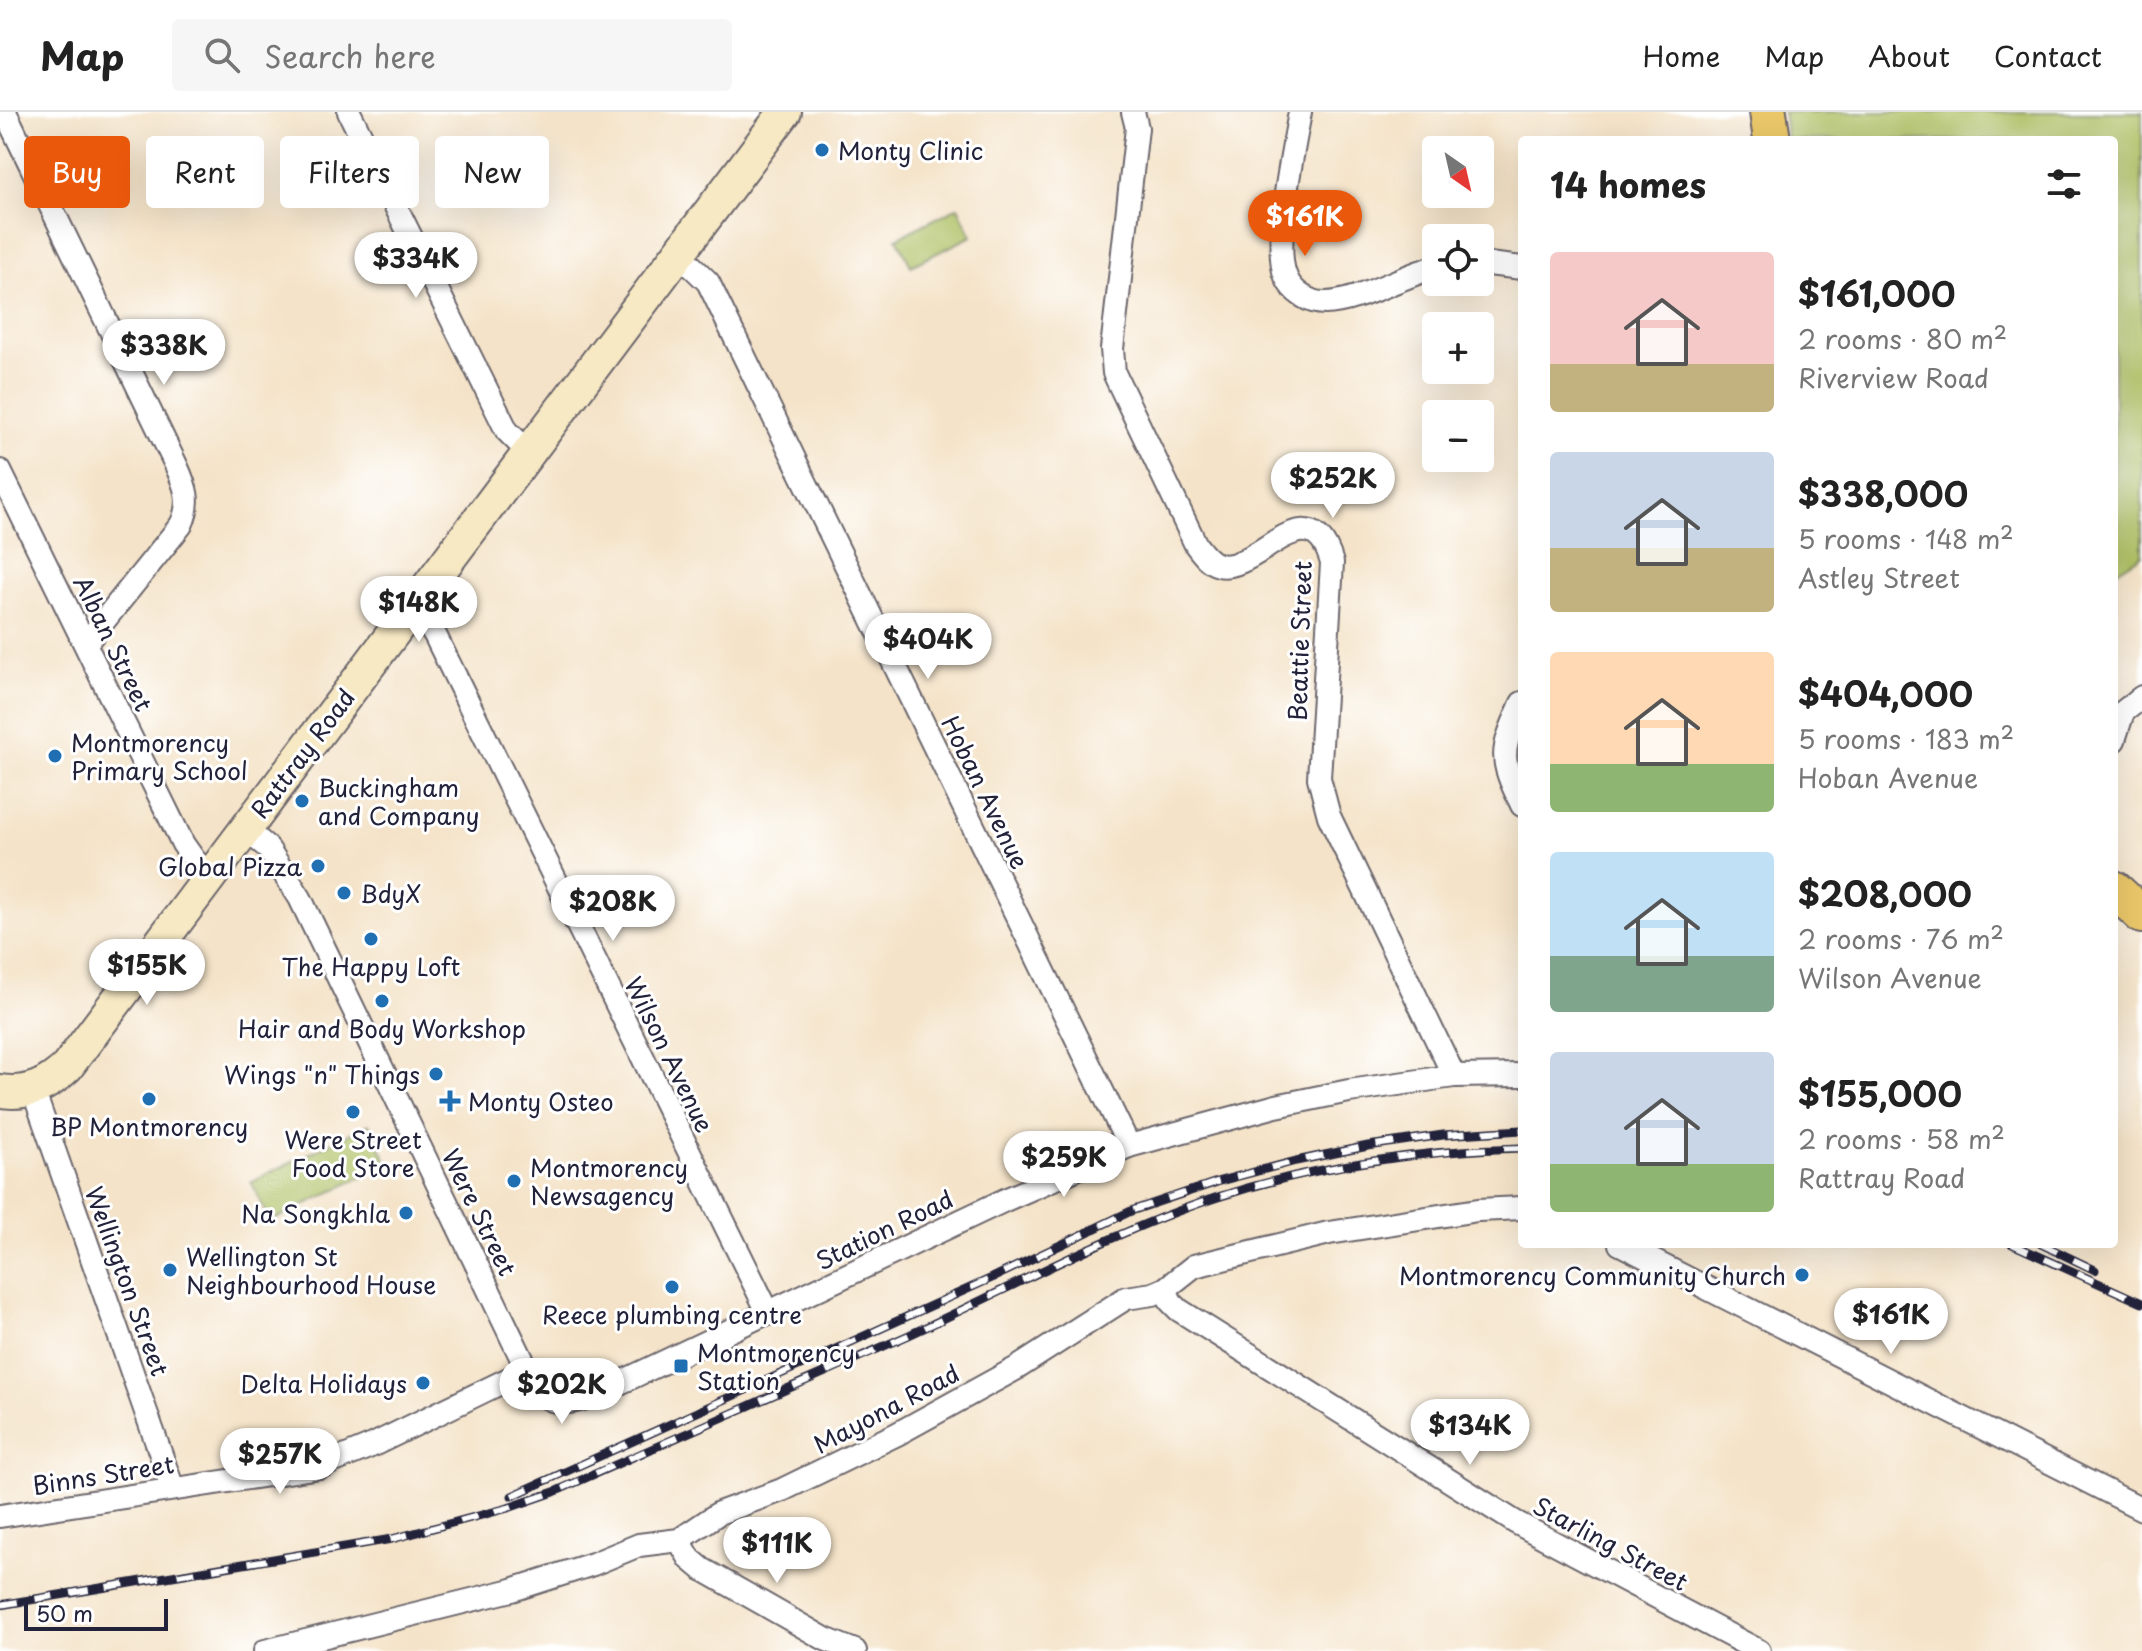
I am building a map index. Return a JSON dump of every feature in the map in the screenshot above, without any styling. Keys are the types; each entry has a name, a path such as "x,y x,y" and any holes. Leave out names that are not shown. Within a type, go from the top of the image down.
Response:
{"main road":[{"path":"1768,112 1771,136"}],"street":[{"path":"5,112 176,465 188,497 188,512 181,525 86,643"},
{"path":"349,112 507,431 528,452"},
{"name":"Rattray Road","path":"33,1090 50,1083 67,1067 785,112"},
{"name":"Beattie Street","path":"1133,112 1137,128 1112,349 1114,373 1196,545 1210,561 1219,565 1239,564 1279,538 1301,531 1312,534 1328,549 1332,563 1319,778 1322,796 1454,1076"},
{"path":"1300,112 1284,209 1282,259 1285,276 1292,288 1307,300 1323,303 1341,301 1422,272"},
{"name":"Hoban Avenue","path":"678,253 708,282 1129,1146"},
{"path":"1494,265 1518,268"},
{"name":"Alban Street","path":"0,471 183,844 211,876"},
{"name":"Wilson Avenue","path":"412,607 422,615 435,635 769,1314"},
{"path":"2118,728 2123,712 2142,697"},
{"path":"1518,712 1505,742 1504,755 1508,776 1518,797"},
{"name":"Were Street","path":"245,829 267,847 300,898 527,1370"},
{"name":"Station Road","path":"527,1370 544,1396 557,1402 572,1403 769,1314 1005,1200 1129,1146 1276,1106 1349,1091 1454,1076 1518,1075"},
{"path":"0,1091 33,1090"},
{"name":"Wellington Street","path":"33,1090 173,1489"},
{"name":"Mayona Road","path":"265,1651 512,1590 593,1564 639,1545 679,1540 719,1513 782,1490 897,1434 1017,1368 1126,1298 1165,1289 1194,1266 1329,1233 1478,1210 1518,1208"},
{"path":"1628,1248 2142,1509"},
{"name":"Starling Street","path":"1165,1289 1179,1310 1515,1522 1759,1651"},
{"name":"Binns Street","path":"0,1516 320,1467 373,1445 527,1370"},
{"path":"679,1540 690,1559 702,1569 825,1639 855,1651"}],"green space":[{"path":"1783,112 2142,112 2142,555 2118,570 2118,136 1786,136"},
{"path":"958,207 972,236 911,266 897,238"},
{"path":"369,1124 388,1164 270,1222 251,1182"}],"railway":[{"path":"512,1496 992,1278 1131,1211 1220,1181 1296,1161 1443,1135 1518,1130"},
{"path":"0,1605 392,1539 508,1508 554,1492 865,1355 1100,1244 1178,1211 1255,1186 1330,1168 1407,1156 1518,1148"},
{"path":"2021,1248 2142,1303"},
{"path":"2049,1248 2095,1270"}],"place":[{"name":"Monty Clinic","path":"822,150"},
{"name":"Montmorency Primary School","path":"55,756"},
{"name":"Buckingham and Company","path":"302,801"},
{"name":"Global Pizza","path":"318,866"},
{"name":"BdyX","path":"344,893"},
{"name":"The Happy Loft","path":"371,939"},
{"name":"Hair and Body Workshop","path":"382,1001"},
{"name":"Wings \"n\" Things","path":"436,1074"},
{"name":"BP Montmorency","path":"149,1099"},
{"name":"Monty Osteo","path":"450,1101"},
{"name":"Were Street Food Store","path":"353,1112"},
{"name":"Montmorency Newsagency","path":"514,1181"},
{"name":"Na Songkhla","path":"406,1213"},
{"name":"Wellington St Neighbourhood House","path":"170,1270"},
{"name":"Montmorency Community Church","path":"1802,1275"},
{"name":"Reece plumbing centre","path":"672,1287"},
{"name":"Montmorency Station","path":"681,1366"},
{"name":"Delta Holidays","path":"423,1383"}]}
